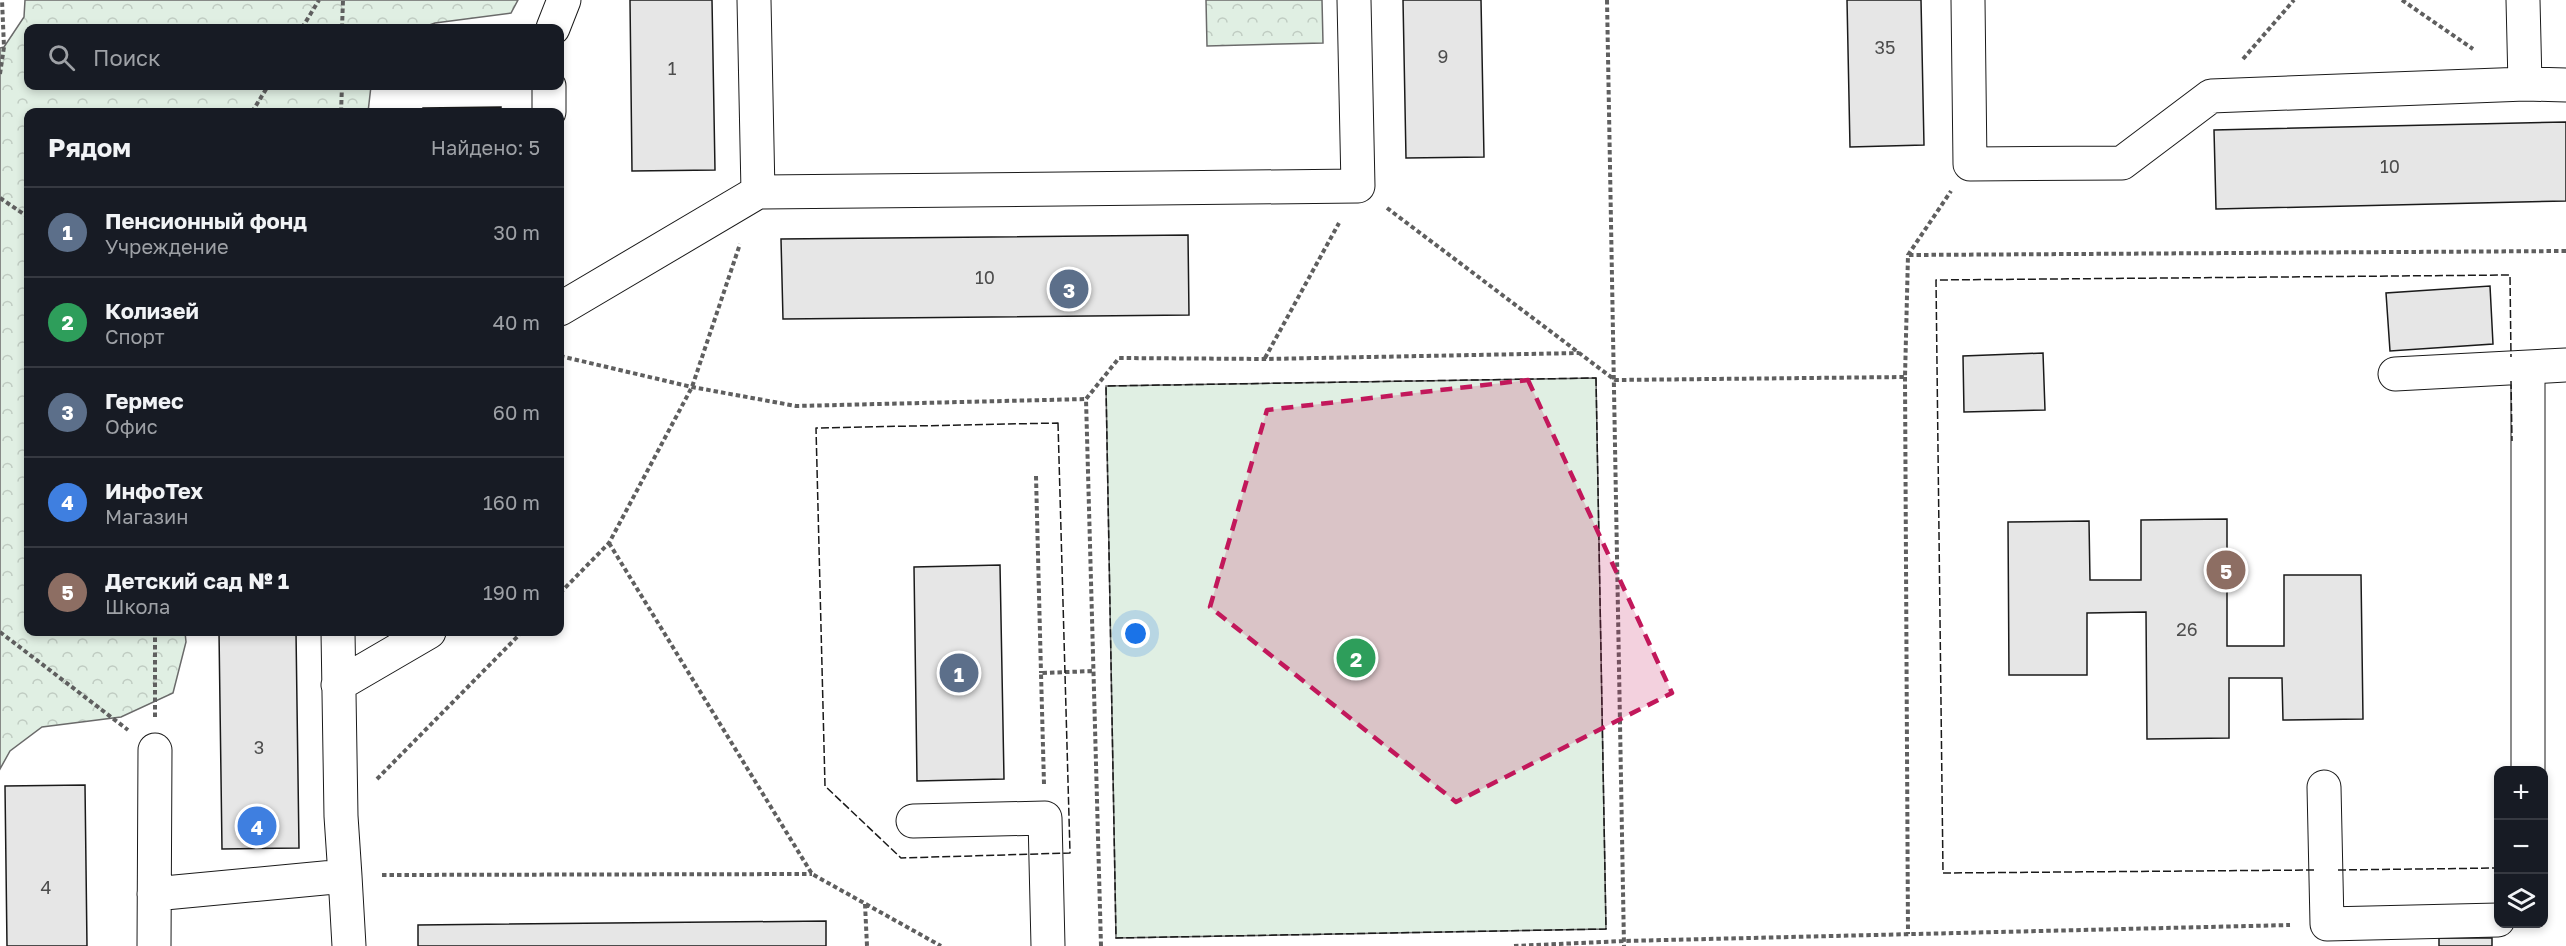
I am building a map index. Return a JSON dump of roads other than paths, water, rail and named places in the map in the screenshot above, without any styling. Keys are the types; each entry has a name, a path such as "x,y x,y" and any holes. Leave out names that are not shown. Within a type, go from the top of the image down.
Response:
{"lane":[{"path":"555,24 564,0"},
{"path":"754,0 758,192"},
{"path":"564,307 758,192 1358,186 1354,0"},
{"path":"1968,0 1970,164 2122,163 2211,96 2566,84"},
{"path":"2523,0 2525,84"},
{"path":"549,90 549,108"},
{"path":"2395,375 2566,366"},
{"path":"2528,368 2528,766"},
{"path":"338,636 341,816 349,946"},
{"path":"338,685 422,636"},
{"path":"154,946 155,750"},
{"path":"2324,787 2327,924 2494,920"},
{"path":"913,822 1045,818 1048,946"},
{"path":"154,894 345,876"}],"place":[{"name":"Гермес","path":"1069,289"},
{"name":"Детский сад № 1","path":"2226,570"},
{"name":"Колизей","path":"1356,658"},
{"name":"Пенсионный фонд","path":"959,673"},
{"name":"ИнфоТех","path":"257,826"}]}
